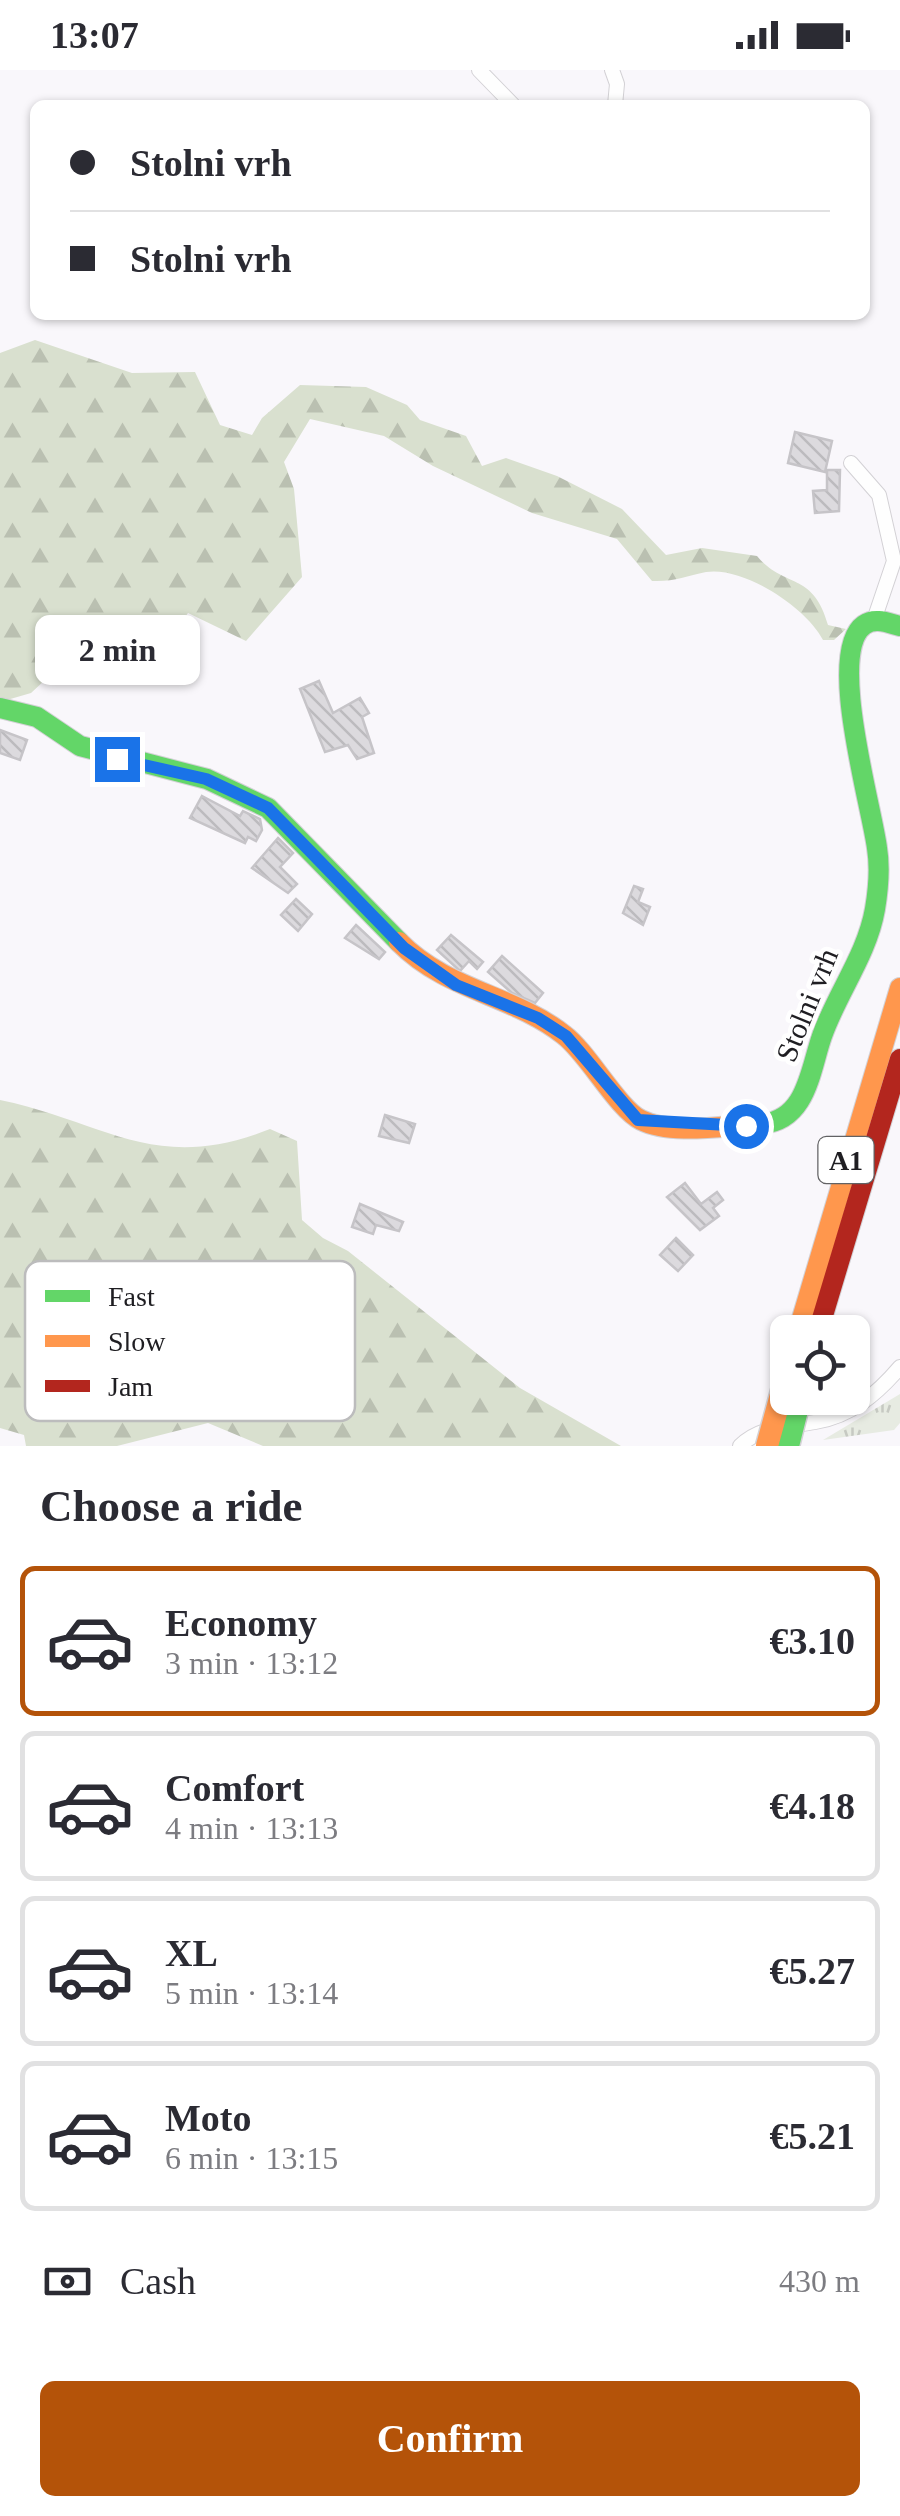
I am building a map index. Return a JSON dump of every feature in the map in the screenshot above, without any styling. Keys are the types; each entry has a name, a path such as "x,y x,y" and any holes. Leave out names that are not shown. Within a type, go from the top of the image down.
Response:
{"main road":[{"path":"874,620 900,626"},
{"name":"Stolni vrh","path":"0,708 37,718 80,746 206,779 268,808 404,948 456,985 538,1018 566,1036 638,1120 670,1126 769,1124 796,1107 806,1093 823,1033 873,920 878,852 854,736 850,658 855,633 874,620"},
{"name":"A1","path":"803,1315 900,988"},
{"name":"A1","path":"823,1315 900,1058"},
{"path":"767,1446 775,1415"},
{"path":"788,1446 796,1415"}],"street":[{"path":"479,70 508,100"},
{"path":"612,70 617,84 615,100"},
{"path":"851,462 879,496 894,561 874,620"},
{"path":"740,1446 762,1432 844,1414 876,1394 900,1366"}],"green space":[{"path":"35,340 132,373 195,372 220,425 252,435 262,418 300,385 366,387 407,405 420,420 466,436 482,466 506,458 557,476 622,509 666,555 702,548 757,556 777,573 806,588 822,608 828,625 846,629 834,640 823,640 788,602 738,575 706,572 652,581 617,539 532,513 433,466 384,436 310,419 284,462 294,489 302,577 246,641 188,613 157,656 99,630 31,693 0,702 0,353"},
{"path":"0,1100 162,1146 230,1142 270,1129 297,1141 302,1220 323,1238 348,1251 520,1388 621,1446 263,1446 208,1423 117,1446 26,1446 24,1435 0,1428"},
{"path":"900,1394 900,1423 894,1430 823,1440 870,1415"}],"building":[{"path":"795,432 832,441 825,472 788,463"},
{"path":"827,470 840,470 839,511 815,513 813,491 827,490"},
{"path":"319,681 333,713 360,698 369,713 362,717 374,753 357,759 348,745 325,752 300,689"},
{"path":"0,730 27,740 20,760 0,753"},
{"path":"202,796 240,816 243,811 260,819 262,830 256,841 248,837 245,843 190,818"},
{"path":"278,838 293,853 280,867 297,884 288,893 252,868"},
{"path":"634,886 643,889 638,902 650,907 643,925 623,913"},
{"path":"296,899 312,914 298,931 281,915"},
{"path":"356,925 385,952 379,959 345,938"},
{"path":"451,935 483,962 477,969 469,961 460,971 437,950"},
{"path":"502,956 543,993 535,1003 512,993 488,972"},
{"path":"385,1115 415,1124 409,1143 379,1136"},
{"path":"685,1183 701,1204 717,1192 723,1200 713,1208 719,1216 700,1230 667,1197"},
{"path":"360,1204 403,1222 399,1231 376,1225 373,1234 352,1227"},
{"path":"676,1238 693,1255 678,1271 660,1255"}],"traffic: fast":[{"path":"762,1124 777,1120 798,1103 828,1020 871,926 878,855 854,731 849,665 853,641 864,625 877,621 900,626"},
{"path":"0,708 37,717 80,746 207,779 268,808 399,942"},
{"path":"788,1446 796,1415"}],"traffic: slow":[{"path":"399,942 438,972 524,1010 564,1035 623,1105 641,1120 684,1129 762,1124"},
{"path":"803,1315 900,988"},
{"path":"767,1446 775,1415"}],"traffic: jam":[{"path":"823,1315 900,1059"}],"route":[{"path":"117,759 206,779 241,792 268,808 330,867 404,948 456,985 538,1018 566,1036 638,1120 670,1126 746,1126"}]}
